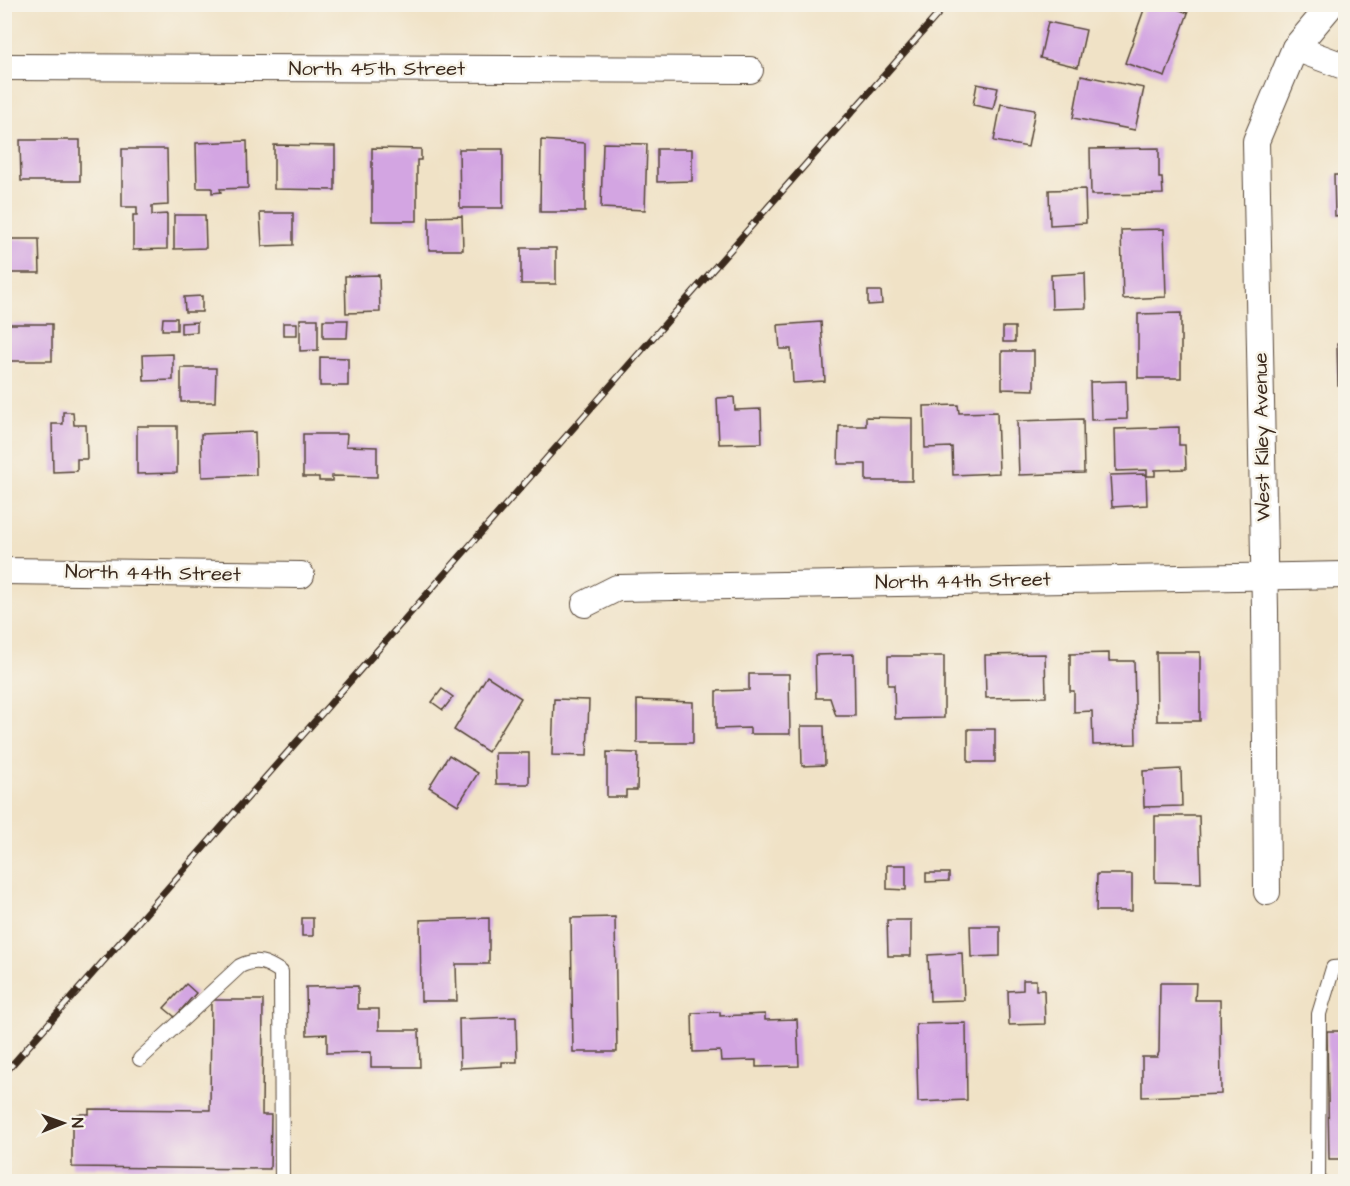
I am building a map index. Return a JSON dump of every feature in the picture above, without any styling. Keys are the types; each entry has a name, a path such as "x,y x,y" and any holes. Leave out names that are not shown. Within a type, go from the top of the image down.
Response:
{"street":[{"name":"West Kiley Avenue","path":"1267,892 1256,141 1295,48 1332,4"},
{"path":"1295,48 1346,67"},
{"name":"North 45th Street","path":"4,67 750,70"},
{"name":"North 44th Street","path":"4,571 301,575"},
{"name":"North 44th Street","path":"585,604 617,588 1346,575"}],"lane":[{"path":"140,1059 240,966 253,960 267,963 281,972 282,1182"},
{"path":"1318,1182 1319,1014 1334,968 1346,967"}],"building":[{"path":"1146,4 1164,4 1188,13 1165,77 1125,63"},
{"path":"1048,22 1086,30 1078,67 1040,58"},
{"path":"1081,75 1144,88 1135,130 1073,118"},
{"path":"977,84 998,88 993,109 973,105"},
{"path":"1001,104 1035,110 1028,147 994,141"},
{"path":"20,140 80,140 80,181 21,181"},
{"path":"541,140 585,143 585,212 540,212"},
{"path":"247,141 248,188 220,189 221,192 212,193 212,188 197,188 196,143"},
{"path":"603,143 647,144 645,210 601,208"},
{"path":"274,145 335,146 335,190 274,189"},
{"path":"372,148 421,149 421,160 417,160 417,221 372,221"},
{"path":"1159,148 1159,178 1162,178 1163,194 1091,195 1090,149"},
{"path":"122,149 167,149 168,205 152,206 152,215 167,214 167,249 133,250 133,215 137,215 137,207 122,207"},
{"path":"459,149 503,149 503,208 460,208"},
{"path":"657,149 692,149 692,181 657,182"},
{"path":"1334,175 1346,175 1346,215 1335,216"},
{"path":"1085,189 1086,223 1050,225 1049,190"},
{"path":"260,213 293,213 293,245 262,246"},
{"path":"174,215 205,215 206,248 174,249"},
{"path":"462,216 463,250 429,250 429,217"},
{"path":"1164,229 1166,297 1123,299 1121,230"},
{"path":"4,239 39,239 40,273 4,273"},
{"path":"521,248 556,248 556,284 521,284"},
{"path":"1085,273 1086,308 1052,309 1051,275"},
{"path":"379,275 380,312 346,313 345,276"},
{"path":"868,291 881,291 882,304 868,305"},
{"path":"202,296 202,312 185,312 184,297"},
{"path":"1181,313 1181,378 1138,378 1138,314"},
{"path":"163,318 177,318 177,330 162,330"},
{"path":"300,319 318,319 318,350 300,351"},
{"path":"323,320 348,320 347,338 323,338"},
{"path":"197,322 197,332 181,333 181,323"},
{"path":"821,322 825,381 793,383 791,349 780,349 778,325"},
{"path":"283,323 297,323 297,335 283,335"},
{"path":"4,324 52,324 52,361 4,361"},
{"path":"1003,327 1015,327 1015,342 1003,342"},
{"path":"1337,344 1346,344 1346,386 1338,386"},
{"path":"1002,351 1034,351 1034,390 1002,389"},
{"path":"173,354 173,380 144,381 143,355"},
{"path":"320,357 348,358 348,386 320,386"},
{"path":"181,368 216,368 215,402 181,402"},
{"path":"1126,381 1127,419 1091,420 1090,382"},
{"path":"734,397 735,410 761,409 762,443 719,444 717,398"},
{"path":"958,405 959,413 997,412 999,473 953,475 952,447 925,448 924,406"},
{"path":"63,412 73,412 74,425 86,425 87,459 77,459 77,471 53,472 52,424 63,424"},
{"path":"866,417 912,418 912,481 866,481 866,464 838,464 839,426 866,426"},
{"path":"1083,419 1084,473 1019,475 1017,421"},
{"path":"137,426 177,426 177,473 137,474"},
{"path":"1179,427 1179,445 1185,445 1186,469 1155,470 1155,476 1147,476 1147,470 1116,471 1115,429"},
{"path":"255,432 256,475 202,477 201,434"},
{"path":"303,434 347,434 346,446 377,447 377,477 332,476 332,481 319,481 319,477 303,477"},
{"path":"1146,474 1147,505 1112,507 1110,475"},
{"path":"1156,652 1200,652 1200,721 1157,721"},
{"path":"1109,653 1109,661 1134,661 1136,744 1093,745 1092,711 1074,712 1074,691 1070,691 1070,654"},
{"path":"854,654 855,716 836,716 830,698 816,698 815,655"},
{"path":"1045,654 1046,697 986,698 985,655"},
{"path":"888,656 944,656 944,718 895,719 894,685 888,685"},
{"path":"749,674 789,674 790,734 750,734 750,728 716,729 716,691 749,690"},
{"path":"487,676 521,698 488,752 454,730"},
{"path":"442,689 453,697 443,710 432,702"},
{"path":"554,699 589,700 587,756 552,755"},
{"path":"637,700 693,702 693,743 637,743"},
{"path":"801,726 824,726 825,765 802,766"},
{"path":"968,729 995,729 995,762 968,762"},
{"path":"607,752 638,753 637,790 626,790 626,797 607,797"},
{"path":"495,753 529,753 529,784 496,784"},
{"path":"449,755 478,773 458,805 429,787"},
{"path":"1181,769 1182,806 1144,807 1143,771"},
{"path":"1155,816 1199,816 1201,883 1155,882"},
{"path":"887,865 906,865 906,890 887,889"},
{"path":"926,873 949,873 949,881 926,882"},
{"path":"1097,874 1132,874 1132,911 1096,911"},
{"path":"615,917 617,1052 573,1052 571,918"},
{"path":"302,918 313,918 313,936 302,936"},
{"path":"489,918 489,964 456,964 457,1001 421,1001 420,920"},
{"path":"887,920 911,920 911,956 888,956"},
{"path":"970,926 1000,926 1000,956 971,957"},
{"path":"962,953 964,1000 930,1001 928,955"},
{"path":"1023,980 1036,980 1036,990 1044,990 1045,1024 1009,1025 1008,991 1023,990"},
{"path":"1160,983 1196,983 1195,1000 1220,1000 1221,1094 1142,1097 1142,1057 1157,1057 1159,1052"},
{"path":"186,984 196,993 175,1017 164,1008"},
{"path":"358,986 358,1009 379,1009 379,1030 419,1030 420,1067 371,1067 371,1052 327,1053 327,1034 307,1035 306,987"},
{"path":"211,1000 263,1000 262,1115 271,1115 270,1169 72,1167 72,1124 78,1124 78,1114 89,1114 89,1109 210,1110"},
{"path":"720,1012 720,1016 765,1014 765,1020 797,1019 799,1066 756,1067 756,1060 721,1061 720,1051 693,1052 692,1013"},
{"path":"516,1017 517,1062 502,1062 502,1066 460,1068 459,1019"},
{"path":"966,1023 967,1100 918,1102 916,1024"},
{"path":"1327,1031 1346,1031 1346,1159 1329,1159"}],"railway":[{"path":"4,1074 947,4"}]}
